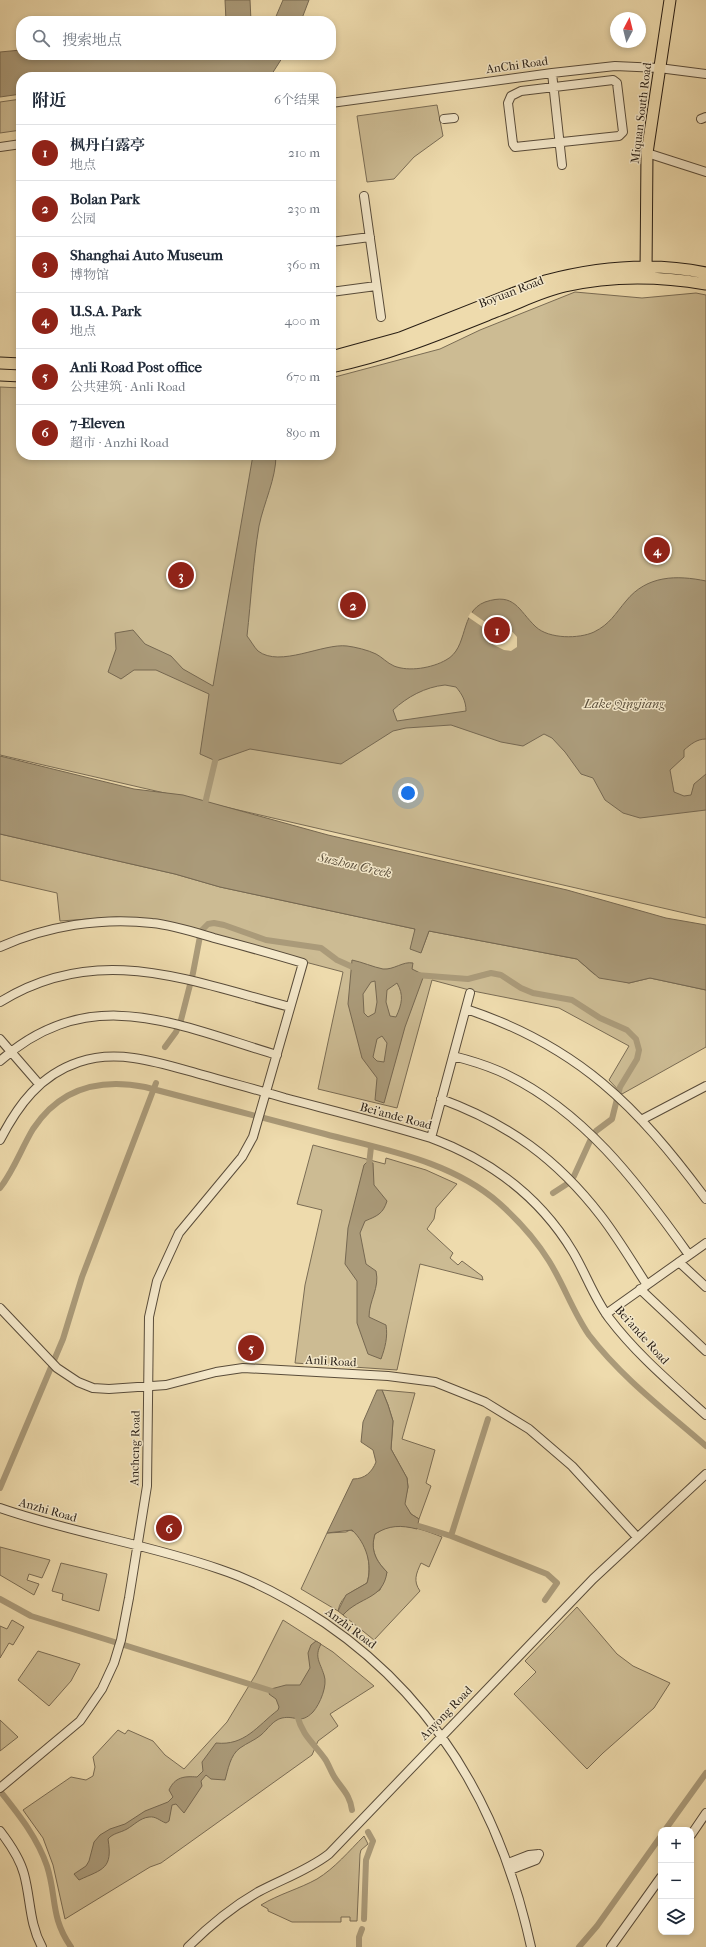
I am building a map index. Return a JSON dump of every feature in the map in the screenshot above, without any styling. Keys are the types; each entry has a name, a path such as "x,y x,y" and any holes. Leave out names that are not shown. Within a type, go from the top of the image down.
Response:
{"main road":[{"name":"Miquan South Road","path":"646,272 647,153 670,0"},
{"name":"Boyuan Road","path":"336,366 361,361 393,351 564,286 670,268 706,273"},
{"name":"Boyuan Road","path":"336,356 400,338 545,281 590,271 646,272 706,284"},
{"path":"0,363 16,364"},
{"path":"0,375 16,376"}],"street":[{"name":"AnChi Road","path":"336,102 615,66 659,68 706,74"},
{"path":"552,73 562,165"},
{"path":"613,80 617,83 623,132 618,136 515,147 513,144 508,103 511,96 521,91 554,88 613,80"},
{"path":"444,119 454,118"},
{"path":"0,147 16,145"},
{"path":"647,153 706,172"},
{"path":"364,196 381,317"},
{"path":"336,241 370,237"},
{"path":"336,291 376,286"},
{"name":"Ancheng Road","path":"0,947 32,934 93,923 120,921 151,923 192,932 303,962 262,1110 253,1137 242,1157 179,1233 156,1281 149,1317 148,1476 138,1545 119,1649 102,1689 80,1721 2,1786"},
{"path":"0,1002 37,982 79,971 113,969 128,970 185,980 290,1007"},
{"path":"431,1138 470,993"},
{"path":"466,1009 506,1023 547,1043 584,1067 623,1101 641,1120 682,1166 706,1199"},
{"path":"0,1060 40,1032 53,1026 91,1016 111,1014 129,1015 173,1024 277,1054"},
{"path":"0,1039 39,1084"},
{"name":"Bei'ande Road","path":"0,1140 19,1105 39,1084 60,1070 79,1062 101,1057 124,1056 170,1066 431,1138 465,1152 490,1167 519,1188 535,1203 550,1219 573,1253 594,1296 626,1339 655,1369 706,1415"},
{"path":"453,1056 499,1071 535,1091 565,1112 588,1131 651,1203 689,1255"},
{"path":"641,1120 706,1086"},
{"path":"442,1099 466,1108 512,1132 533,1147 574,1184 602,1217 643,1287 706,1351"},
{"path":"606,1314 706,1243"},
{"path":"678,1262 706,1287"},
{"name":"Anli Road","path":"0,1308 50,1362 78,1382 93,1388 109,1389 149,1387 184,1381 216,1372 242,1368 393,1376 435,1382 485,1402 529,1429 572,1466 637,1538"},
{"name":"Anyong Road","path":"188,1947 231,1909 260,1891 317,1864 329,1854 593,1579 706,1474"},
{"name":"Anzhi Road","path":"0,1508 63,1528 138,1545 220,1569 250,1581 298,1606 361,1650 384,1669 419,1706 442,1735 484,1806 509,1867 531,1947"},
{"path":"694,1831 706,1814"},
{"path":"0,1831 16,1854 24,1874 31,1919 42,1947"},
{"path":"611,1947 658,1881"}],"shaded area":[{"path":"16,100 16,131 0,133 0,102"},
{"path":"437,105 443,136 414,157 394,179 367,182 357,116"},
{"path":"575,292 642,298 696,293 706,295 706,918 0,755 0,387 16,388 16,460 336,460 336,377 440,349 480,330"},
{"path":"0,834 175,874 220,887 415,929 421,952 429,931 577,959 594,974 629,983 650,978 706,990 706,1047 622,1094 609,1080 629,1046 559,1008 473,991 432,980 397,1108 318,1089 343,972 150,921 117,917 60,921 57,893 0,880"},
{"path":"313,1145 385,1164 386,1158 426,1170 457,1184 436,1208 434,1219 427,1229 453,1253 450,1258 458,1265 462,1261 482,1276 483,1280 420,1264 397,1370 295,1363 305,1285 322,1210 297,1204"},
{"path":"382,1390 415,1393 402,1439 435,1450 426,1483 431,1486 419,1519 411,1514 404,1504 408,1487 407,1478 391,1449 393,1421"},
{"path":"394,1526 413,1527 442,1537 429,1567 421,1563 419,1567 416,1584 420,1591 374,1640 343,1615 352,1606 380,1590 387,1572 375,1555 373,1545 375,1534 385,1528"},
{"path":"350,1530 356,1533 365,1545 369,1561 368,1577 367,1583 345,1597 338,1611 301,1589 327,1533 346,1532"},
{"path":"0,1547 50,1560 42,1578 29,1574 27,1580 39,1584 34,1595 0,1575"},
{"path":"61,1563 107,1574 99,1611 62,1600 63,1594 52,1591"},
{"path":"577,1607 617,1654 633,1666 670,1683 654,1708 587,1769 514,1694 536,1672 525,1661"},
{"path":"12,1620 24,1627 13,1645 9,1643 0,1658 0,1626 7,1629"},
{"path":"283,1620 333,1652 374,1686 330,1714 338,1726 318,1741 312,1755 161,1863 150,1867 65,1919 53,1865 43,1838 23,1810 71,1777 86,1780 93,1776 95,1767 93,1757 118,1730 125,1734 128,1730 153,1741 165,1755 184,1769 227,1722 256,1674"},
{"path":"38,1651 80,1664 71,1681 49,1706 18,1680"},
{"path":"0,1720 18,1737 0,1751"},
{"path":"364,1836 368,1844 361,1850 360,1854 357,1921 350,1921 350,1917 341,1917 341,1922 292,1922 268,1911 268,1909 261,1905 310,1883 324,1875"}],"water":[{"path":"225,0 250,0 251,16 226,16"},
{"path":"283,0 309,0 303,16 276,16"},
{"path":"16,50 16,60 281,60 273,72 16,72 16,95 0,97 0,52"},
{"name":"Lake Qingjiang","path":"252,460 275,460 272,482 259,526 247,636 258,651 267,656 290,656 337,646 347,646 362,649 378,655 394,666 400,668 413,669 427,667 446,660 453,654 462,639 471,614 477,607 485,602 503,599 510,601 515,604 536,627 542,631 556,636 572,637 588,634 600,629 612,618 634,592 643,586 663,579 673,578 706,581 706,739 697,741 684,750 684,757 670,770 674,792 684,796 691,795 694,784 706,774 706,810 640,818 623,813 605,800 593,778 581,774 565,752 552,738 544,734 523,746 501,742 451,725 406,728 393,731 341,764 250,749 216,761 200,754 209,694 156,670 134,670 121,679 108,672 116,649 115,633 133,630 145,644 171,656 183,669 213,686","holes":["445,685 456,687 460,692 466,711 397,721 393,710 410,697 430,688"]},
{"name":"Suzhou Creek","path":"0,756 134,789 183,795 328,835 567,890 666,918 706,925 706,990 650,978 629,983 599,978 577,959 429,931 421,953 410,949 415,929 220,887 175,874 0,834"},
{"path":"352,960 383,969 406,963 413,963 412,969 424,975 405,1027 384,1103 375,1100 377,1078 362,1058 348,1004","holes":["375,981 377,1002 375,1013 368,1017 364,1013 363,994 371,982","397,983 401,992 401,1004 396,1017 390,1016 386,1002 387,990","382,1036 387,1043 384,1062 377,1061 373,1057 377,1039"]},
{"path":"367,1162 373,1163 374,1185 387,1201 384,1209 379,1214 365,1221 360,1233 366,1264 376,1271 377,1277 376,1289 369,1311 369,1317 386,1325 386,1342 381,1359 368,1354 357,1323 357,1281 345,1264 348,1228 364,1165"},
{"path":"377,1390 382,1390 393,1421 391,1449 407,1478 408,1487 405,1504 411,1514 419,1519 417,1529 390,1527 375,1534 373,1545 375,1555 387,1572 385,1581 376,1593 356,1604 343,1615 338,1611 346,1595 367,1583 369,1576 369,1562 361,1541 352,1530 327,1533 353,1479 361,1478 368,1474 376,1462 373,1450 361,1442 363,1422"},
{"path":"316,1641 321,1644 318,1656 325,1679 325,1684 321,1699 313,1712 309,1716 301,1719 287,1717 279,1719 259,1737 240,1748 234,1755 228,1767 225,1780 211,1779 206,1775 201,1781 202,1786 184,1813 176,1804 172,1805 169,1821 166,1823 154,1817 149,1817 140,1820 127,1829 112,1835 108,1839 109,1857 104,1867 79,1880 74,1874 86,1866 89,1861 94,1842 100,1835 110,1829 125,1824 145,1811 168,1802 173,1797 169,1790 174,1782 184,1777 197,1777 203,1771 202,1762 216,1743 226,1743 243,1738 250,1734 278,1710 279,1707 276,1699 269,1694 271,1689 286,1685 300,1685 310,1668 308,1653 311,1645"}],"pier":[{"path":"471,612 488,624 499,624 508,627 517,637 517,647 511,651 504,650 494,645 488,638 487,630 468,617"}],"waterway":[{"path":"204,808 217,753"},
{"path":"165,1047 176,1032 181,1020 193,973 201,931 208,924 214,923 224,925 266,940 321,948 337,960 357,969"},
{"path":"416,975 468,979 491,973 501,975 521,988 533,993 572,1000 600,1018 627,1030 636,1039 639,1050 637,1059 620,1087 612,1119 596,1131 574,1176 567,1184 553,1193"},
{"path":"0,1488 63,1339 82,1277 156,1083"},
{"path":"0,1188 33,1129 55,1104 68,1095 82,1089 112,1084 145,1087 394,1152 439,1167 480,1189 513,1216 544,1253 583,1326 602,1351 645,1394 706,1446"},
{"path":"369,1165 371,1147"},
{"path":"451,1536 488,1419"},
{"path":"419,1526 451,1536 547,1574 557,1583 545,1600"},
{"path":"0,1599 31,1616 275,1692"},
{"path":"297,1715 299,1723 305,1734 325,1759 334,1776 348,1796 352,1810"},
{"path":"667,1827 706,1773"},
{"path":"0,1791 27,1827 43,1855 50,1877 60,1926 71,1947"},
{"path":"364,1919 366,1860 373,1841 368,1832"},
{"path":"579,1947 597,1926 658,1840"},
{"path":"359,1947 359,1937 362,1929"}],"place":[{"name":"U.S.A. Park","path":"657,550"},
{"name":"Shanghai Auto Museum","path":"181,575"},
{"name":"Bolan Park","path":"353,605"},
{"name":"枫丹白露亭","path":"497,630"},
{"name":"Anli Road Post office","path":"251,1348"},
{"name":"7-Eleven","path":"169,1528"}]}
